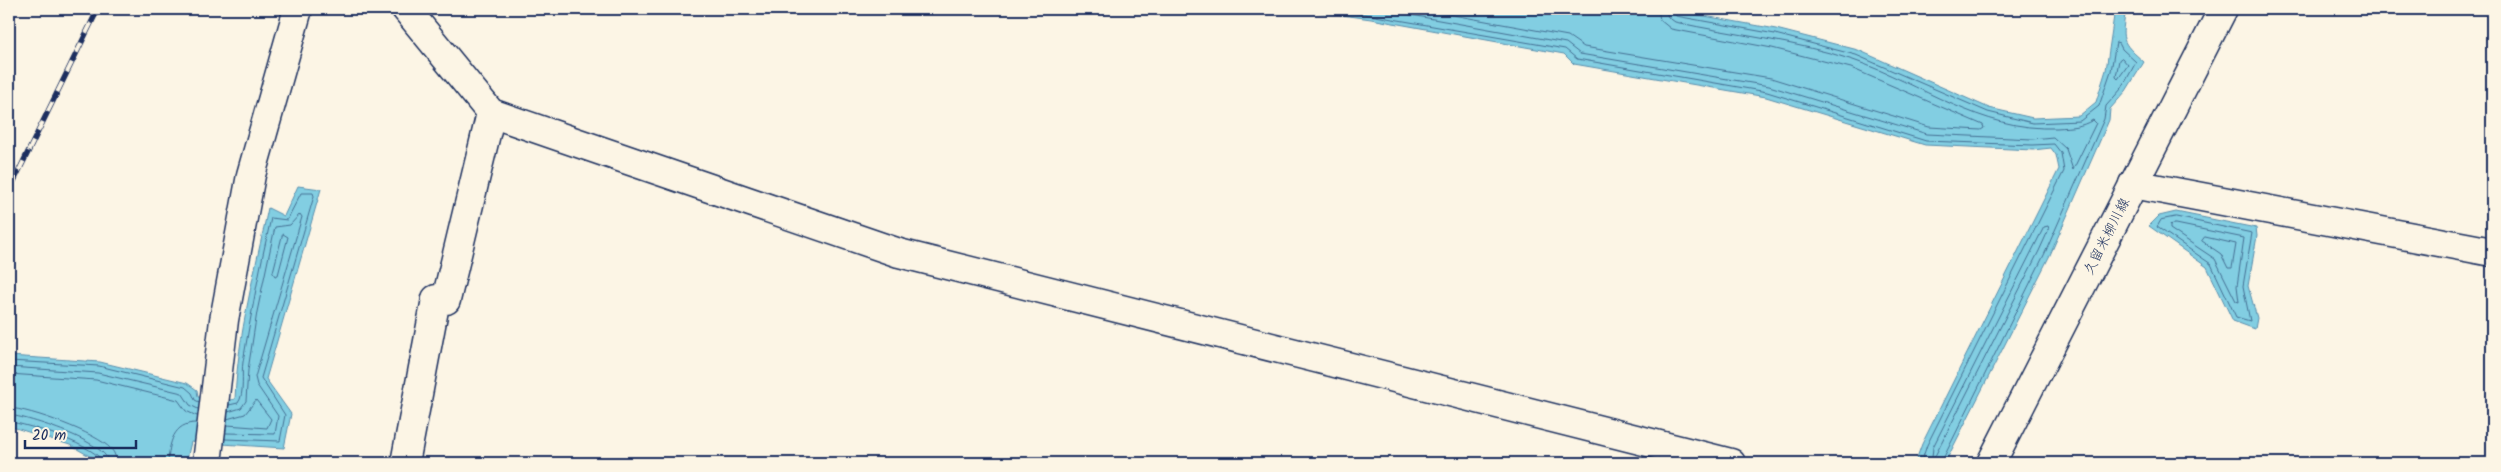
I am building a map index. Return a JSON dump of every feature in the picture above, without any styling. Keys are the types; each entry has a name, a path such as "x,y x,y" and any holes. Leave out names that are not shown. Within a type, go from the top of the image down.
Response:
{"street":[{"path":"207,463 224,320 251,175 298,9"},
{"path":"406,9 491,113 899,254 1730,463"},
{"name":"久留米柳川線","path":"1991,463 2223,9"},
{"path":"405,463 436,299 446,300 491,113"},
{"path":"2133,184 2492,252"}],"water":[{"path":"1175,9 1249,9 1196,13"},
{"path":"1299,9 1666,9 1776,29 1858,50 1989,108 2033,118 2079,116 2096,102 2106,70 2115,9 2126,9 2123,27 2124,39 2130,49 2144,62 2126,91 2110,109 2109,120 2050,255 1945,463 1915,463 1922,444 2059,169 2056,155 2051,148 2033,150 1925,145 1766,97 1574,64 1564,54 1371,19"},
{"path":"298,186 321,189 266,379 291,414 284,448 191,442 186,463 102,463 70,445 9,426 9,356 100,362 187,383 197,390 198,397 235,399 243,327 268,208 284,216"},
{"path":"2176,212 2256,228 2257,236 2248,286 2257,318 2255,329 2233,321 2207,267 2149,226 2159,216"}],"railway":[{"path":"9,191 98,9"}]}
